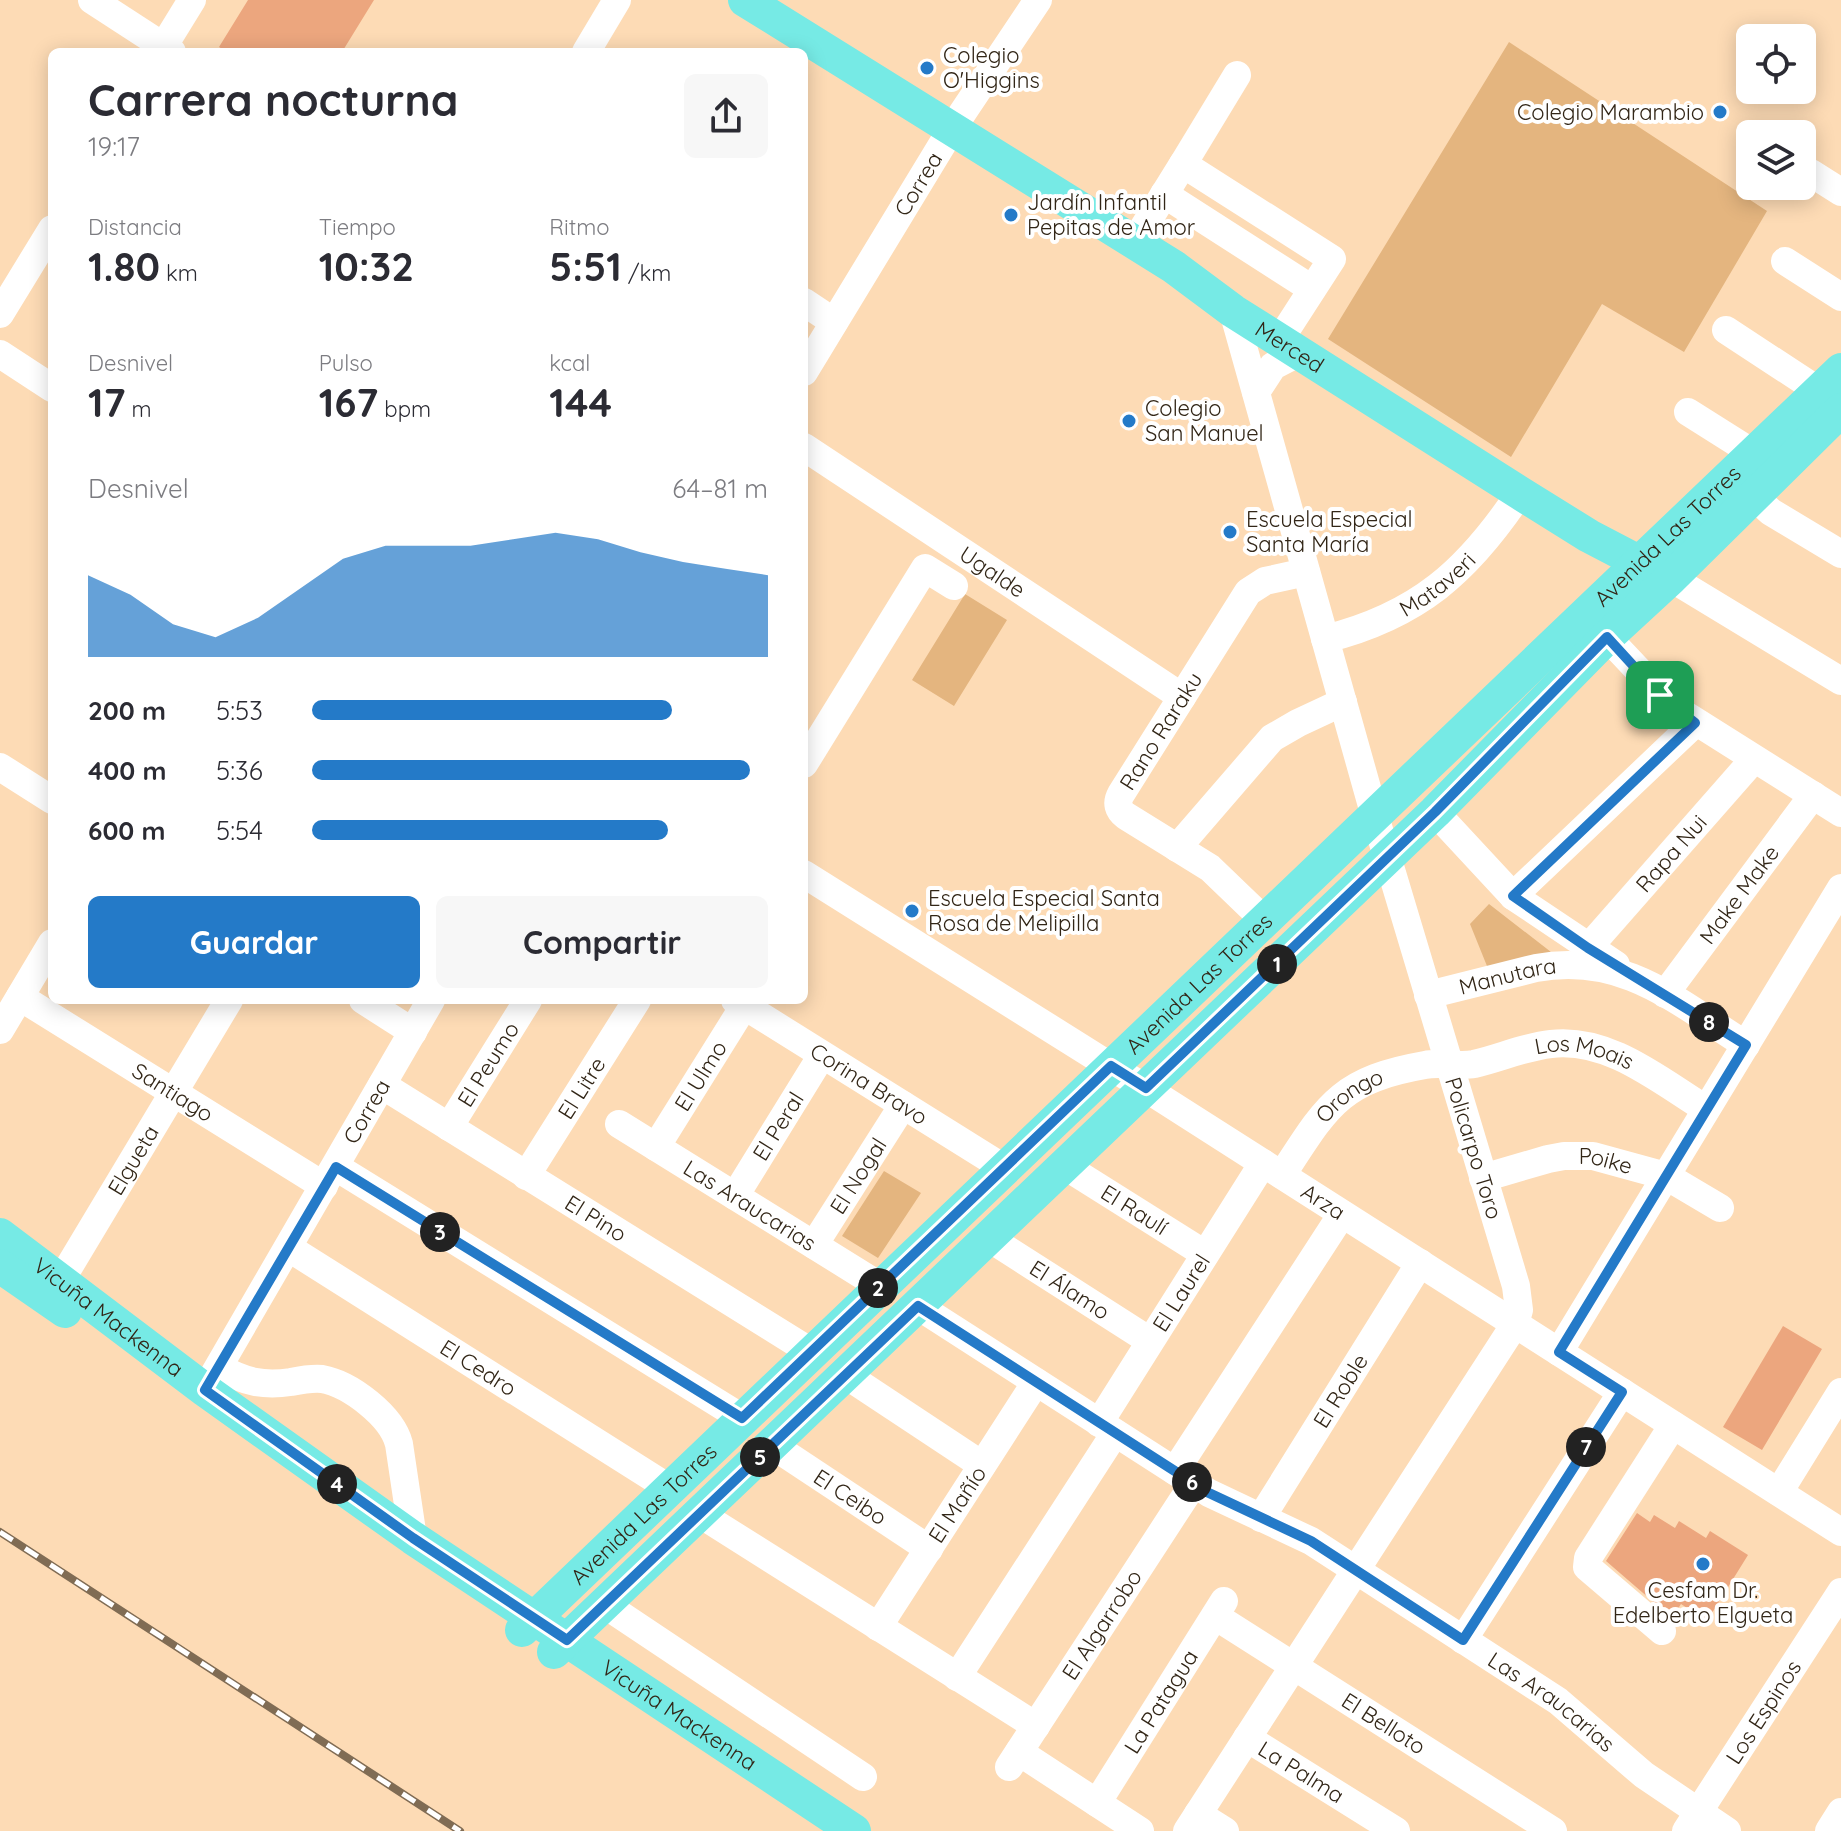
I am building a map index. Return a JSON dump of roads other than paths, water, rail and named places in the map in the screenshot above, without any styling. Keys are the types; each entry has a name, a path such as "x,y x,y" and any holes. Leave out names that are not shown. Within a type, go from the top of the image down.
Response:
{"main road":[{"name":"Merced","path":"745,0 1191,279 1288,347 1520,493 1589,536 1671,578"},
{"name":"Avenida Las Torres","path":"527,1624 1753,453 1834,390"},
{"name":"Avenida Las Torres","path":"560,1646 1435,812 1752,495 1834,390"},
{"name":"Vicuña Mackenna","path":"0,1235 61,1280 213,1379 527,1624"},
{"name":"Vicuña Mackenna","path":"0,1266 394,1545 527,1624 854,1831"},
{"name":"Vicuña Mackenna","path":"560,1646 822,1831"}],"street":[{"path":"92,0 162,48"},
{"path":"166,48 192,0"},
{"path":"588,48 617,0"},
{"name":"Correa","path":"808,365 951,130 1038,0"},
{"path":"1134,243 1237,75"},
{"path":"1183,164 1332,259 1312,289 1288,347 1256,392"},
{"path":"1816,176 1841,192"},
{"path":"1164,194 1312,289"},
{"path":"0,314 48,236"},
{"path":"1785,261 1841,297"},
{"path":"808,305 834,322"},
{"name":"Policarpo Toro","path":"1233,311 1387,858 1519,1299 1515,1324"},
{"path":"1726,330 1834,390"},
{"path":"0,354 48,385"},
{"path":"1688,412 1753,453"},
{"name":"Ugalde","path":"808,450 1182,697"},
{"name":"Mataveri","path":"1325,639 1390,616 1435,590 1479,550 1520,493"},
{"path":"1752,495 1771,512 1841,554"},
{"path":"808,758 925,568 954,586"},
{"name":"Rano Raraku","path":"1263,919 1218,874 1126,816 1118,802 1254,587 1265,581 1306,572"},
{"name":"Merced","path":"1671,578 1841,681"},
{"path":"1607,637 1660,695 1695,723 1841,813"},
{"path":"1177,848 1272,738 1343,702"},
{"path":"1513,896 1695,723"},
{"name":"Rapa Nui","path":"1588,948 1754,759"},
{"path":"0,767 48,797"},
{"name":"Make Make","path":"1665,994 1813,795"},
{"name":"Manutara","path":"1435,812 1513,896 1588,948 1746,1045"},
{"name":"Arza","path":"808,877 1146,1088 1841,1532"},
{"path":"1559,1352 1841,888"},
{"path":"0,1030 48,950"},
{"name":"Manutara","path":"1428,995 1554,965 1590,965 1634,976"},
{"name":"Santiago","path":"20,997 174,1093 330,1177"},
{"name":"Elgueta","path":"61,1280 227,1004"},
{"path":"369,1004 413,1032"},
{"name":"Correa","path":"213,1379 429,1004"},
{"name":"El Peumo","path":"449,1127 526,1004"},
{"name":"El Litre","path":"526,1176 634,1004"},
{"name":"El Ulmo","path":"656,1147 738,1004"},
{"name":"Corina Bravo","path":"741,1004 1004,1168"},
{"name":"Los Moais","path":"1449,1064 1472,1065 1524,1048 1554,1043 1580,1044 1618,1056 1706,1109"},
{"name":"El Peral","path":"735,1196 822,1055"},
{"name":"Orongo","path":"1272,1169 1350,1089 1373,1078 1428,1064 1449,1064"},
{"name":"El Pino","path":"382,1085 811,1352"},
{"name":"El Nogal","path":"814,1245 903,1105"},
{"name":"Las Araucarias","path":"619,1124 880,1286"},
{"name":"Poike","path":"1483,1178 1548,1159 1581,1155 1666,1176 1720,1208"},
{"name":"El Raulí","path":"1065,1166 1205,1254"},
{"name":"El Laurel","path":"957,1677 1107,1428 1150,1341 1205,1254 1272,1169"},
{"path":"330,1177 742,1418"},
{"name":"El Algarrobo","path":"1097,1803 1014,1760 1342,1214"},
{"name":"El Álamo","path":"989,1238 1150,1341"},
{"name":"El Cedro","path":"289,1248 669,1488"},
{"path":"1465,1292 1487,1280 1505,1250"},
{"name":"El Roble","path":"1261,1518 1420,1263"},
{"name":"Las Araucarias","path":"918,1306 1184,1477 1234,1506 1311,1541 1558,1701 1644,1775 1692,1822 1727,1831"},
{"path":"1225,1831 1192,1822 1515,1324"},
{"path":"846,1375 982,1465"},
{"path":"213,1379 260,1385 311,1379 332,1382 381,1413 395,1431 399,1444 413,1538"},
{"name":"El Mañío","path":"878,1627 1036,1382"},
{"path":"1463,1640 1622,1392"},
{"path":"1779,1492 1841,1392"},
{"path":"1662,1631 1587,1567 1588,1558 1621,1503 1673,1425"},
{"name":"El Ceibo","path":"772,1445 929,1549"},
{"path":"700,1514 1036,1726"},
{"name":"Los Espinos","path":"1692,1822 1841,1592"},
{"path":"604,1604 863,1777"},
{"name":"El Belloto","path":"1220,1608 1293,1666 1544,1829"},
{"name":"La Patagua","path":"1097,1803 1220,1608"},
{"name":"La Palma","path":"1247,1738 1396,1831"},
{"path":"1097,1803 1140,1831"},
{"path":"1829,1831 1841,1812"}],"railway":[{"path":"0,1532 460,1831"}],"place":[{"name":"Colegio O'Higgins","path":"927,68"},
{"name":"Colegio Marambio","path":"1720,112"},
{"name":"Jardín Infantil Pepitas de Amor","path":"1011,215"},
{"name":"Colegio San Manuel","path":"1129,421"},
{"name":"Escuela Especial Santa María","path":"1230,532"},
{"name":"Escuela Especial Santa Rosa de Melipilla","path":"912,911"},
{"name":"Cesfam Dr. Edelberto Elgueta","path":"1703,1564"}]}
